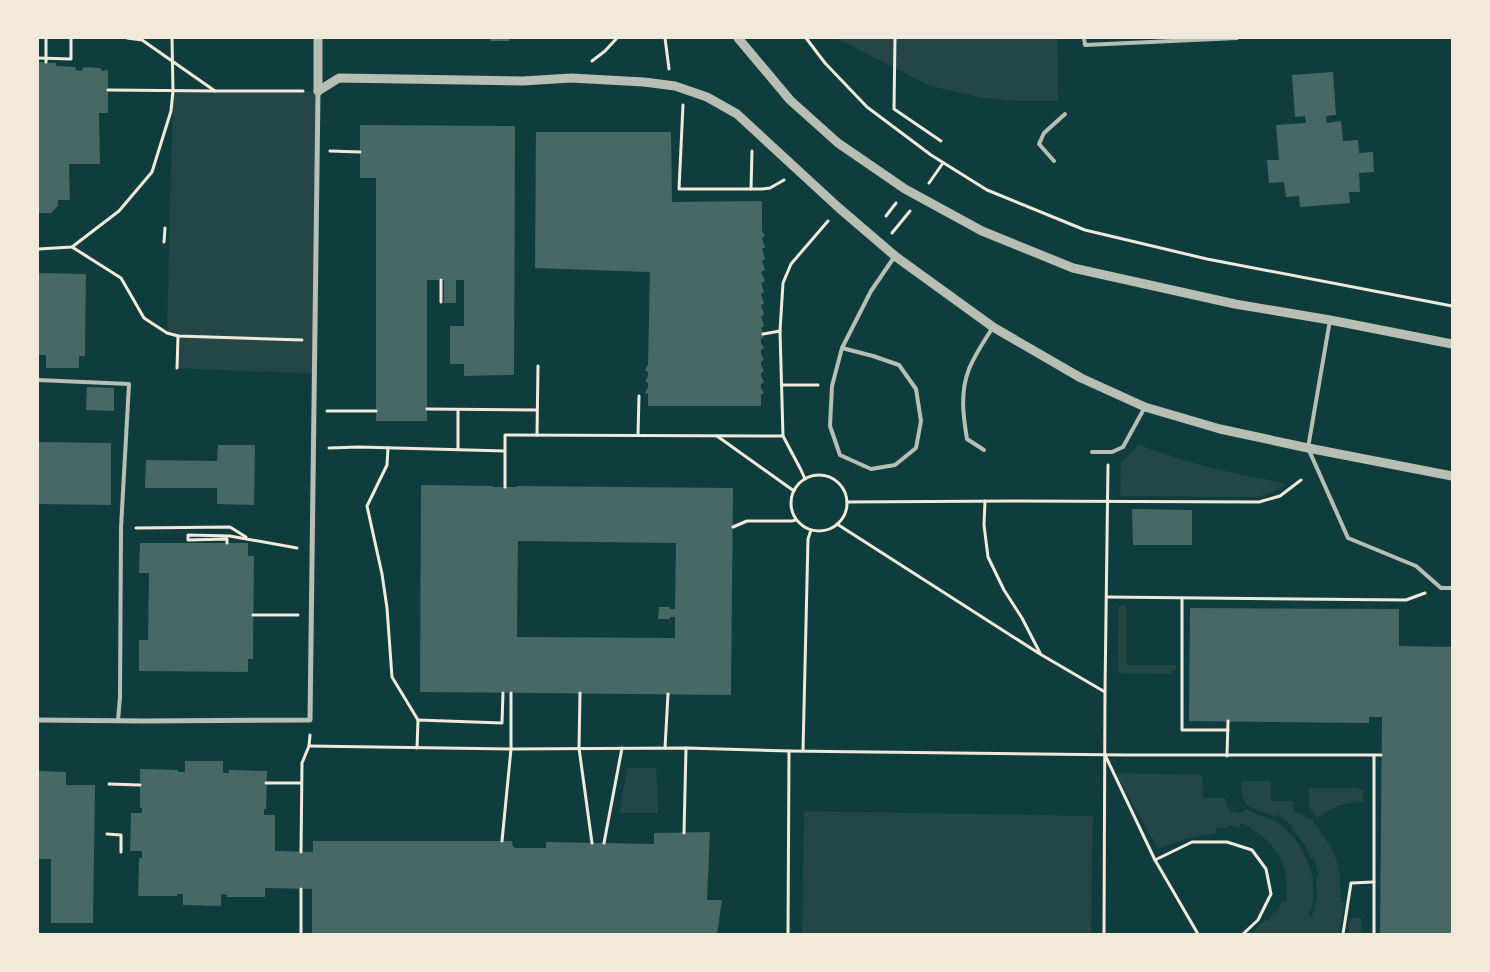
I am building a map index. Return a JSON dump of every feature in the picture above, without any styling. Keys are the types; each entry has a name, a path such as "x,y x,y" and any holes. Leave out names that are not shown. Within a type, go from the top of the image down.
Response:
{"street":[{"path":"38,720 310,720 318,38"},
{"path":"738,38 790,100 838,143 905,189 982,231 1073,268 1234,304 1330,320 1452,344"},
{"path":"318,90 339,78 523,81 571,78 668,85 708,97 737,114 839,208 895,256 993,327 1081,378 1145,407 1220,429 1452,476"}],"lane":[{"path":"1084,38 1085,45 1237,38"},
{"path":"1054,161 1039,144 1044,133 1066,114"},
{"path":"842,348 899,365 916,390 921,421 916,448 895,466 871,469 840,455 830,426 832,386 842,348 871,290 895,256"},
{"path":"1330,320 1308,448 1348,538 1416,566 1441,588 1452,588"},
{"path":"984,450 967,439 963,417 963,392 970,368 993,327"},
{"path":"38,380 129,384 121,528 120,698 118,721"},
{"path":"1092,452 1112,452 1123,447 1145,407"}],"path":[{"path":"46,38 46,60"},
{"path":"38,58 46,60 71,59 71,38"},
{"path":"127,38 142,40 216,91"},
{"path":"38,249 72,247 119,211 152,172 172,111 172,38"},
{"path":"571,78 605,51 617,38"},
{"path":"665,38 670,72 668,85"},
{"path":"806,38 825,64 867,107 931,155 987,190 1085,230 1207,259 1452,306"},
{"path":"896,38 894,110 941,141"},
{"path":"684,89 679,189 770,188 799,171"},
{"path":"108,90 318,90"},
{"path":"347,151 360,152"},
{"path":"751,176 751,189"},
{"path":"886,216 898,198"},
{"path":"804,479 783,436 780,331 783,283 791,264 839,208"},
{"path":"164,242 165,228"},
{"path":"72,247 121,278 144,318 167,333 178,336 315,341"},
{"path":"441,280 441,302"},
{"path":"763,334 780,331"},
{"path":"177,368 178,336"},
{"path":"537,435 538,366"},
{"path":"782,385 811,384 832,386"},
{"path":"638,435 639,396"},
{"path":"427,409 537,410"},
{"path":"314,410 376,411"},
{"path":"458,410 458,450"},
{"path":"505,487 506,435 783,436"},
{"path":"717,436 794,490"},
{"path":"342,448 506,451"},
{"path":"388,448 387,465 367,506 382,574 387,608 392,677 418,720 417,748"},
{"path":"1104,934 1105,692 1109,452"},
{"path":"814,476 832,479 840,485 845,493 846,511 837,524 830,529 821,531 811,530 796,520 792,513 791,506 794,490 804,479 814,476"},
{"path":"847,502 1259,502 1280,496 1301,480"},
{"path":"985,501 984,525 988,558 1040,654"},
{"path":"733,527 747,521 796,520"},
{"path":"837,524 1040,654 1105,692"},
{"path":"121,528 230,527 249,539"},
{"path":"803,751 808,539 811,530"},
{"path":"227,544 227,539 188,540 188,535 230,536 312,551"},
{"path":"1107,597 1406,600 1441,588"},
{"path":"1182,598 1182,730 1228,730"},
{"path":"254,615 311,615"},
{"path":"418,720 502,723 503,692"},
{"path":"502,841 511,749 511,692"},
{"path":"580,693 579,748 592,843"},
{"path":"665,748 668,694"},
{"path":"302,852 302,763 309,746 310,720"},
{"path":"1227,756 1228,721"},
{"path":"309,746 511,749 686,748 1227,756 1381,755"},
{"path":"604,843 622,748"},
{"path":"684,833 686,748"},
{"path":"788,934 789,751"},
{"path":"1105,754 1155,860 1198,934"},
{"path":"1374,756 1374,934"},
{"path":"266,783 301,783"},
{"path":"109,784 140,785"},
{"path":"107,834 121,835 121,852"},
{"path":"1155,860 1192,842 1227,842 1252,850 1266,869 1270,894 1258,920 1243,934"},
{"path":"1343,934 1351,883 1374,882"},
{"path":"301,889 302,934"}],"shaded area":[{"path":"836,38 1057,38 1058,101 1019,101 983,98 928,85"},
{"path":"173,91 318,91 314,374 177,368 178,336 167,333"},
{"path":"1138,444 1192,463 1286,484 1271,493 1257,497 1120,496 1121,463 1133,452"},
{"path":"1119,606 1126,606 1126,665 1176,665 1176,670 1172,670 1172,674 1118,673"},
{"path":"627,768 656,768 658,813 619,813"},
{"path":"1116,774 1202,775 1203,798 1225,798 1232,812 1239,813 1247,809 1278,823 1296,841 1309,865 1314,891 1308,916 1312,917 1317,896 1316,877 1319,876 1314,858 1311,859 1305,845 1291,828 1293,826 1277,814 1275,817 1254,809 1246,803 1244,798 1241,781 1271,781 1271,801 1293,801 1294,811 1312,820 1331,847 1336,858 1340,876 1341,902 1344,902 1339,934 1252,934 1265,919 1269,921 1274,911 1278,913 1281,902 1286,902 1286,876 1279,856 1273,847 1255,831 1244,824 1240,824 1239,828 1228,825 1227,828 1216,828 1216,833 1185,839 1158,849"},
{"path":"1309,788 1358,788 1363,790 1363,802 1340,805 1320,817 1318,815 1316,817 1309,807"},
{"path":"804,811 1093,816 1091,934 802,934"},
{"path":"1351,918 1361,918 1361,934 1348,934"}],"building":[{"path":"490,38 509,38 509,41 490,41"},
{"path":"38,62 56,63 56,66 76,67 75,70 81,71 84,67 100,68 102,71 108,70 108,113 99,113 100,164 69,164 70,200 58,200 58,206 51,213 38,213"},
{"path":"1333,72 1336,115 1326,116 1327,123 1341,121 1343,141 1358,140 1359,153 1373,152 1374,172 1359,173 1360,192 1349,192 1350,203 1300,207 1299,196 1286,197 1284,182 1269,183 1267,160 1279,160 1276,125 1306,123 1305,116 1295,117 1292,75"},
{"path":"360,125 515,126 514,375 464,376 464,364 450,364 450,326 464,326 464,280 456,280 456,303 444,303 444,280 427,280 427,421 376,421 376,178 360,178"},
{"path":"536,132 671,132 672,202 762,201 762,231 765,236 762,238 765,247 762,249 765,259 762,261 765,270 761,272 765,281 761,283 764,292 761,294 764,304 761,305 764,315 761,316 764,326 761,328 764,337 761,339 761,343 764,348 761,350 761,354 764,360 761,362 761,365 764,371 761,373 761,376 764,382 761,384 761,388 764,393 761,395 761,406 648,406 648,394 645,393 648,383 645,381 648,372 645,370 648,365 650,272 535,268"},
{"path":"38,273 86,274 85,356 79,356 79,368 46,368 46,355 38,355"},
{"path":"87,387 114,388 114,411 86,410"},
{"path":"38,442 111,443 111,505 38,504"},
{"path":"218,445 255,445 254,505 217,504 217,488 145,488 146,460 217,461"},
{"path":"421,485 733,488 731,695 420,692","holes":["518,541 676,543 675,609 659,607 658,619 675,617 675,638 517,637"]},
{"path":"1132,509 1192,510 1192,545 1133,545"},
{"path":"140,543 248,543 248,556 254,556 253,659 248,659 248,672 139,671 139,640 148,640 149,573 139,573"},
{"path":"1190,608 1399,609 1399,646 1452,647 1452,934 1380,934 1382,717 1369,717 1369,723 1189,721"},
{"path":"185,761 223,761 223,773 229,773 229,770 267,771 266,809 264,809 264,815 275,815 275,851 313,852 313,841 512,841 513,847 516,848 546,848 546,842 654,844 654,833 710,832 707,900 722,900 717,934 312,934 312,889 265,888 265,897 227,897 227,895 221,894 221,906 183,905 183,894 177,894 177,896 138,896 139,858 142,858 142,851 130,851 131,813 142,813 142,808 140,808 140,769 178,770 178,772 185,772"},
{"path":"38,771 66,772 66,785 95,785 93,923 51,923 51,859 38,859"}]}
